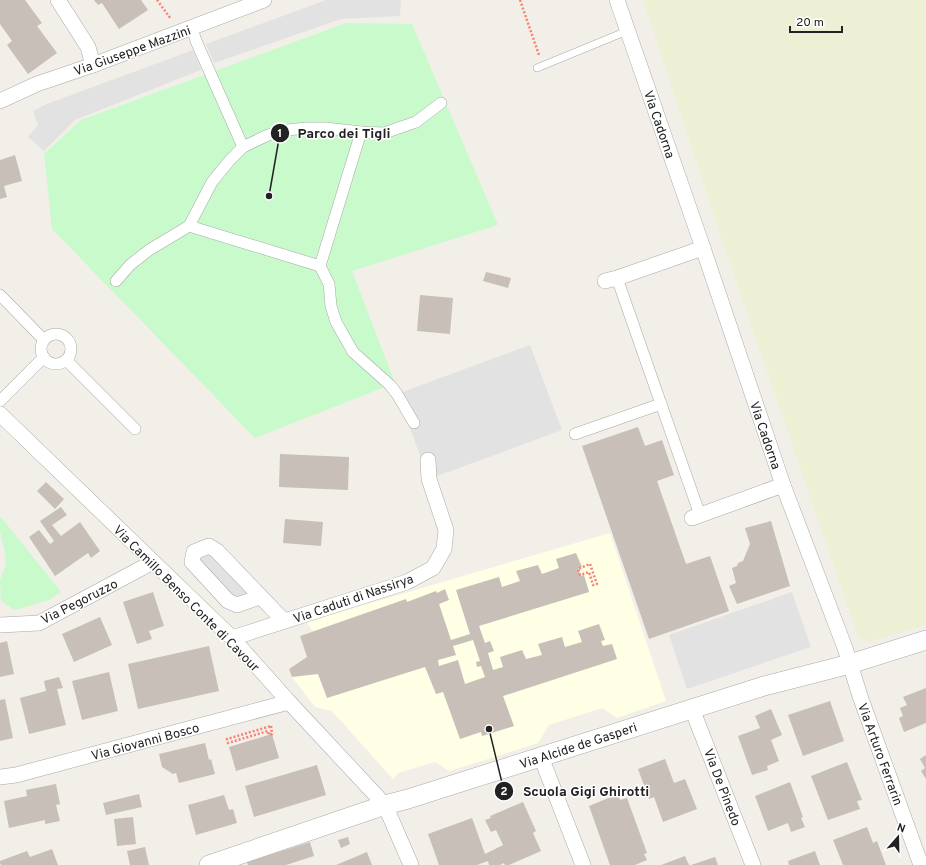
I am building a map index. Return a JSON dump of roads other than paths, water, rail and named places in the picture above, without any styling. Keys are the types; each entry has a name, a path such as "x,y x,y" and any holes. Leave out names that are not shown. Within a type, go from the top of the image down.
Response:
{"street":[{"path":"58,0 88,47 93,65"},
{"name":"Via Giuseppe Mazzini","path":"2,96 93,65 264,0"},
{"name":"Via Cadorna","path":"617,0 783,485 850,664"},
{"path":"186,30 196,41 243,147"},
{"path":"116,281 130,265 149,250 189,226 212,182 243,147 268,135 287,130 325,128 384,133 416,122 441,103"},
{"path":"361,132 320,266 329,284 331,306 336,322 353,352 390,385 397,394 414,424"},
{"path":"189,226 320,266"},
{"path":"696,517 661,404 611,280 703,248"},
{"path":"0,295 44,340"},
{"path":"58,334 66,338 71,346 69,356 66,360 59,363 52,363 44,357 41,351 41,346 48,336 58,334"},
{"path":"0,401 44,357"},
{"path":"66,360 135,429"},
{"path":"575,434 661,404"},
{"name":"Via Camillo Benso Conte di Cavour","path":"0,414 232,638 289,702 385,804"},
{"name":"Via Caduti di Nassirya","path":"232,638 407,582 433,568 444,549 446,530 429,479 428,460"},
{"name":"Via Cadorna","path":"696,517 783,485"},
{"name":"Via Pegoruzzo","path":"0,625 39,623 153,562"},
{"path":"260,597 284,621"},
{"name":"Via Alcide de Gasperi","path":"209,865 385,804 408,799 764,686 850,664 926,640"},
{"name":"Via Arturo Ferrarin","path":"850,664 860,696 921,865"},
{"name":"Via Giovanni Bosco","path":"0,777 16,775 289,702"},
{"name":"Via De Pinedo","path":"692,709 753,865"},
{"path":"541,757 583,865"},
{"path":"385,804 411,865"}],"lane":[{"path":"539,67 627,31"}],"place":[{"name":"Parco dei Tigli","path":"269,196"},
{"name":"Scuola Gigi Ghirotti","path":"489,729"}]}
